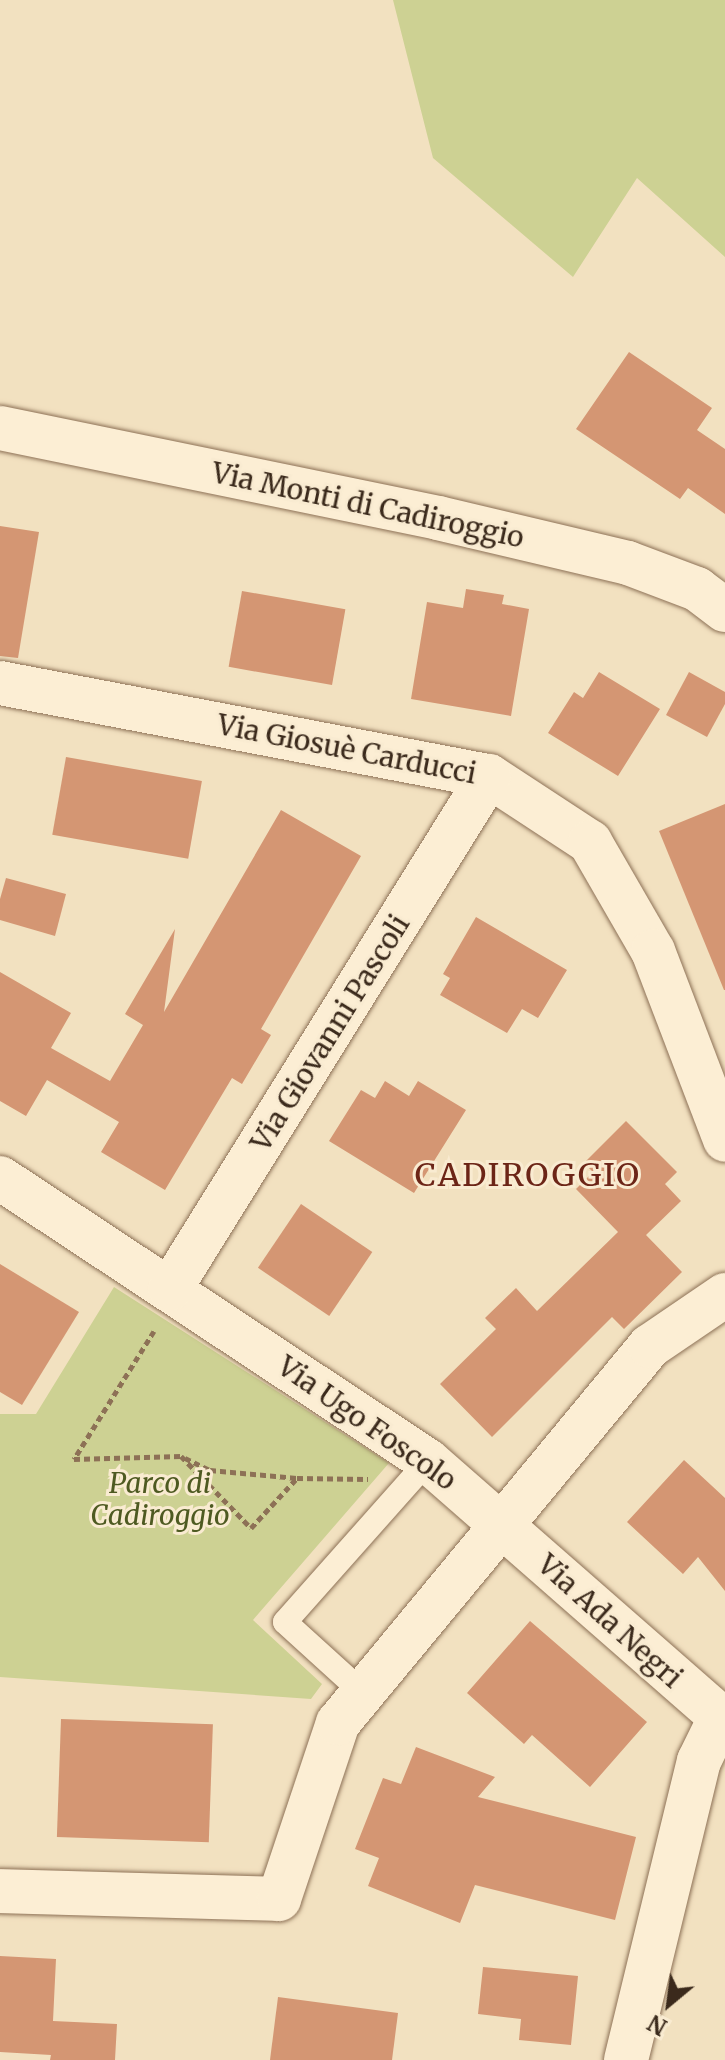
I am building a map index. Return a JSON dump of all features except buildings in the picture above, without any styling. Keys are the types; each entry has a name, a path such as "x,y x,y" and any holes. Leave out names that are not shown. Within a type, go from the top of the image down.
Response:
{"street":[{"name":"Via Monti di Cadiroggio","path":"0,428 438,518 628,563 697,589 725,610"},
{"name":"Via Giosuè Carducci","path":"0,683 489,776 590,842 653,951 725,1140"},
{"name":"Via Giovanni Pascoli","path":"170,1289 489,776"},
{"name":"Via Ugo Foscolo","path":"0,1178 170,1289 421,1470 501,1523"},
{"path":"0,1891 279,1899 338,1723 650,1346 725,1295"},
{"name":"Via Ada Negri","path":"501,1523 722,1719 699,1761 626,2060"}],"lane":[{"path":"362,1692 285,1622 421,1470"}],"path":[{"path":"170,1289 161,1319 74,1459 181,1456 210,1470 297,1478 421,1470"},
{"path":"181,1456 251,1528 297,1478"}],"green space":[{"path":"393,0 725,0 725,257 637,178 573,277 433,158"},
{"name":"Parco di Cadiroggio","path":"114,1287 389,1463 253,1620 322,1684 311,1699 0,1677 0,1414 36,1414"}],"district":[{"name":"CADIROGGIO","path":"528,1175"}]}
